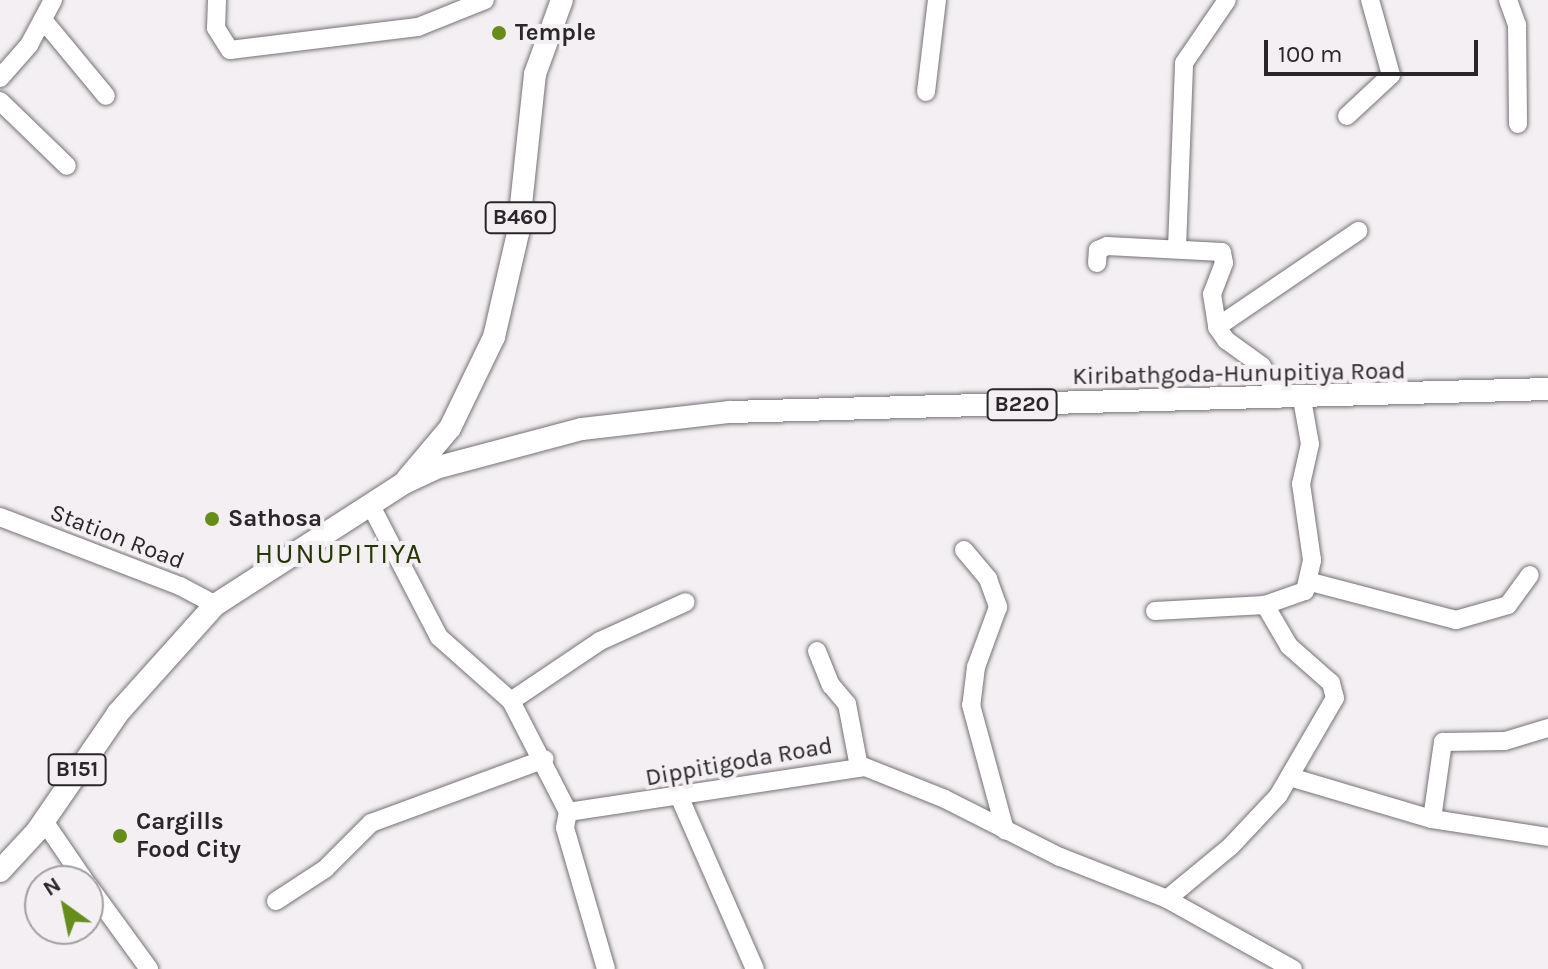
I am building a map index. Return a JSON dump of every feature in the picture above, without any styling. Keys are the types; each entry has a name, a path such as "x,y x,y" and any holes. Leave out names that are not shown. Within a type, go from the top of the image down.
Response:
{"main road":[{"name":"B460","path":"404,483 450,428 494,337 518,233 535,74 562,0"},
{"name":"Kiribathgoda-Hunupitiya Road","path":"0,871 44,821 118,713 215,605 404,483 439,467 582,429 730,412 1302,399 1548,389"}],"street":[{"path":"0,78 44,21 53,0"},
{"path":"217,0 216,28 230,50 418,27 485,0"},
{"path":"926,92 937,0"},
{"path":"1177,248 1184,63 1227,0"},
{"path":"1347,116 1391,75 1370,0"},
{"path":"1508,0 1517,25 1518,124"},
{"path":"44,21 106,96"},
{"path":"0,101 67,166"},
{"path":"1217,327 1358,231"},
{"path":"1097,263 1100,247 1222,252 1212,294 1217,327 1226,340 1262,366 1279,399"},
{"path":"1302,399 1310,444 1301,484 1311,582"},
{"path":"370,504 439,637 511,701 545,759 557,798 568,812 565,828 606,969"},
{"name":"Station Road","path":"0,517 180,586 215,605"},
{"path":"964,550 988,579 998,607 976,667 971,705 1005,830"},
{"path":"1311,582 1456,620 1508,605 1530,575"},
{"path":"1155,611 1265,605 1291,599 1311,582"},
{"path":"511,701 600,641 686,602"},
{"path":"1167,899 1256,822 1290,777 1335,698 1334,690 1289,646 1265,605"},
{"path":"817,651 831,685 847,704 859,767"},
{"path":"1432,819 1443,742 1505,741 1548,728"},
{"path":"276,901 325,869 371,823 545,759"},
{"name":"Dippitigoda Road","path":"568,812 859,767 898,777 1005,830 1167,899 1293,969"},
{"path":"1290,777 1432,819 1548,837"},
{"path":"679,796 755,969"},
{"path":"44,821 75,865"},
{"path":"104,907 149,969"}],"place":[{"name":"Temple","path":"499,33"},
{"name":"Sathosa","path":"212,519"},
{"name":"Cargills Food City","path":"120,836"}],"district":[{"name":"HUNUPITIYA","path":"339,554"}]}
